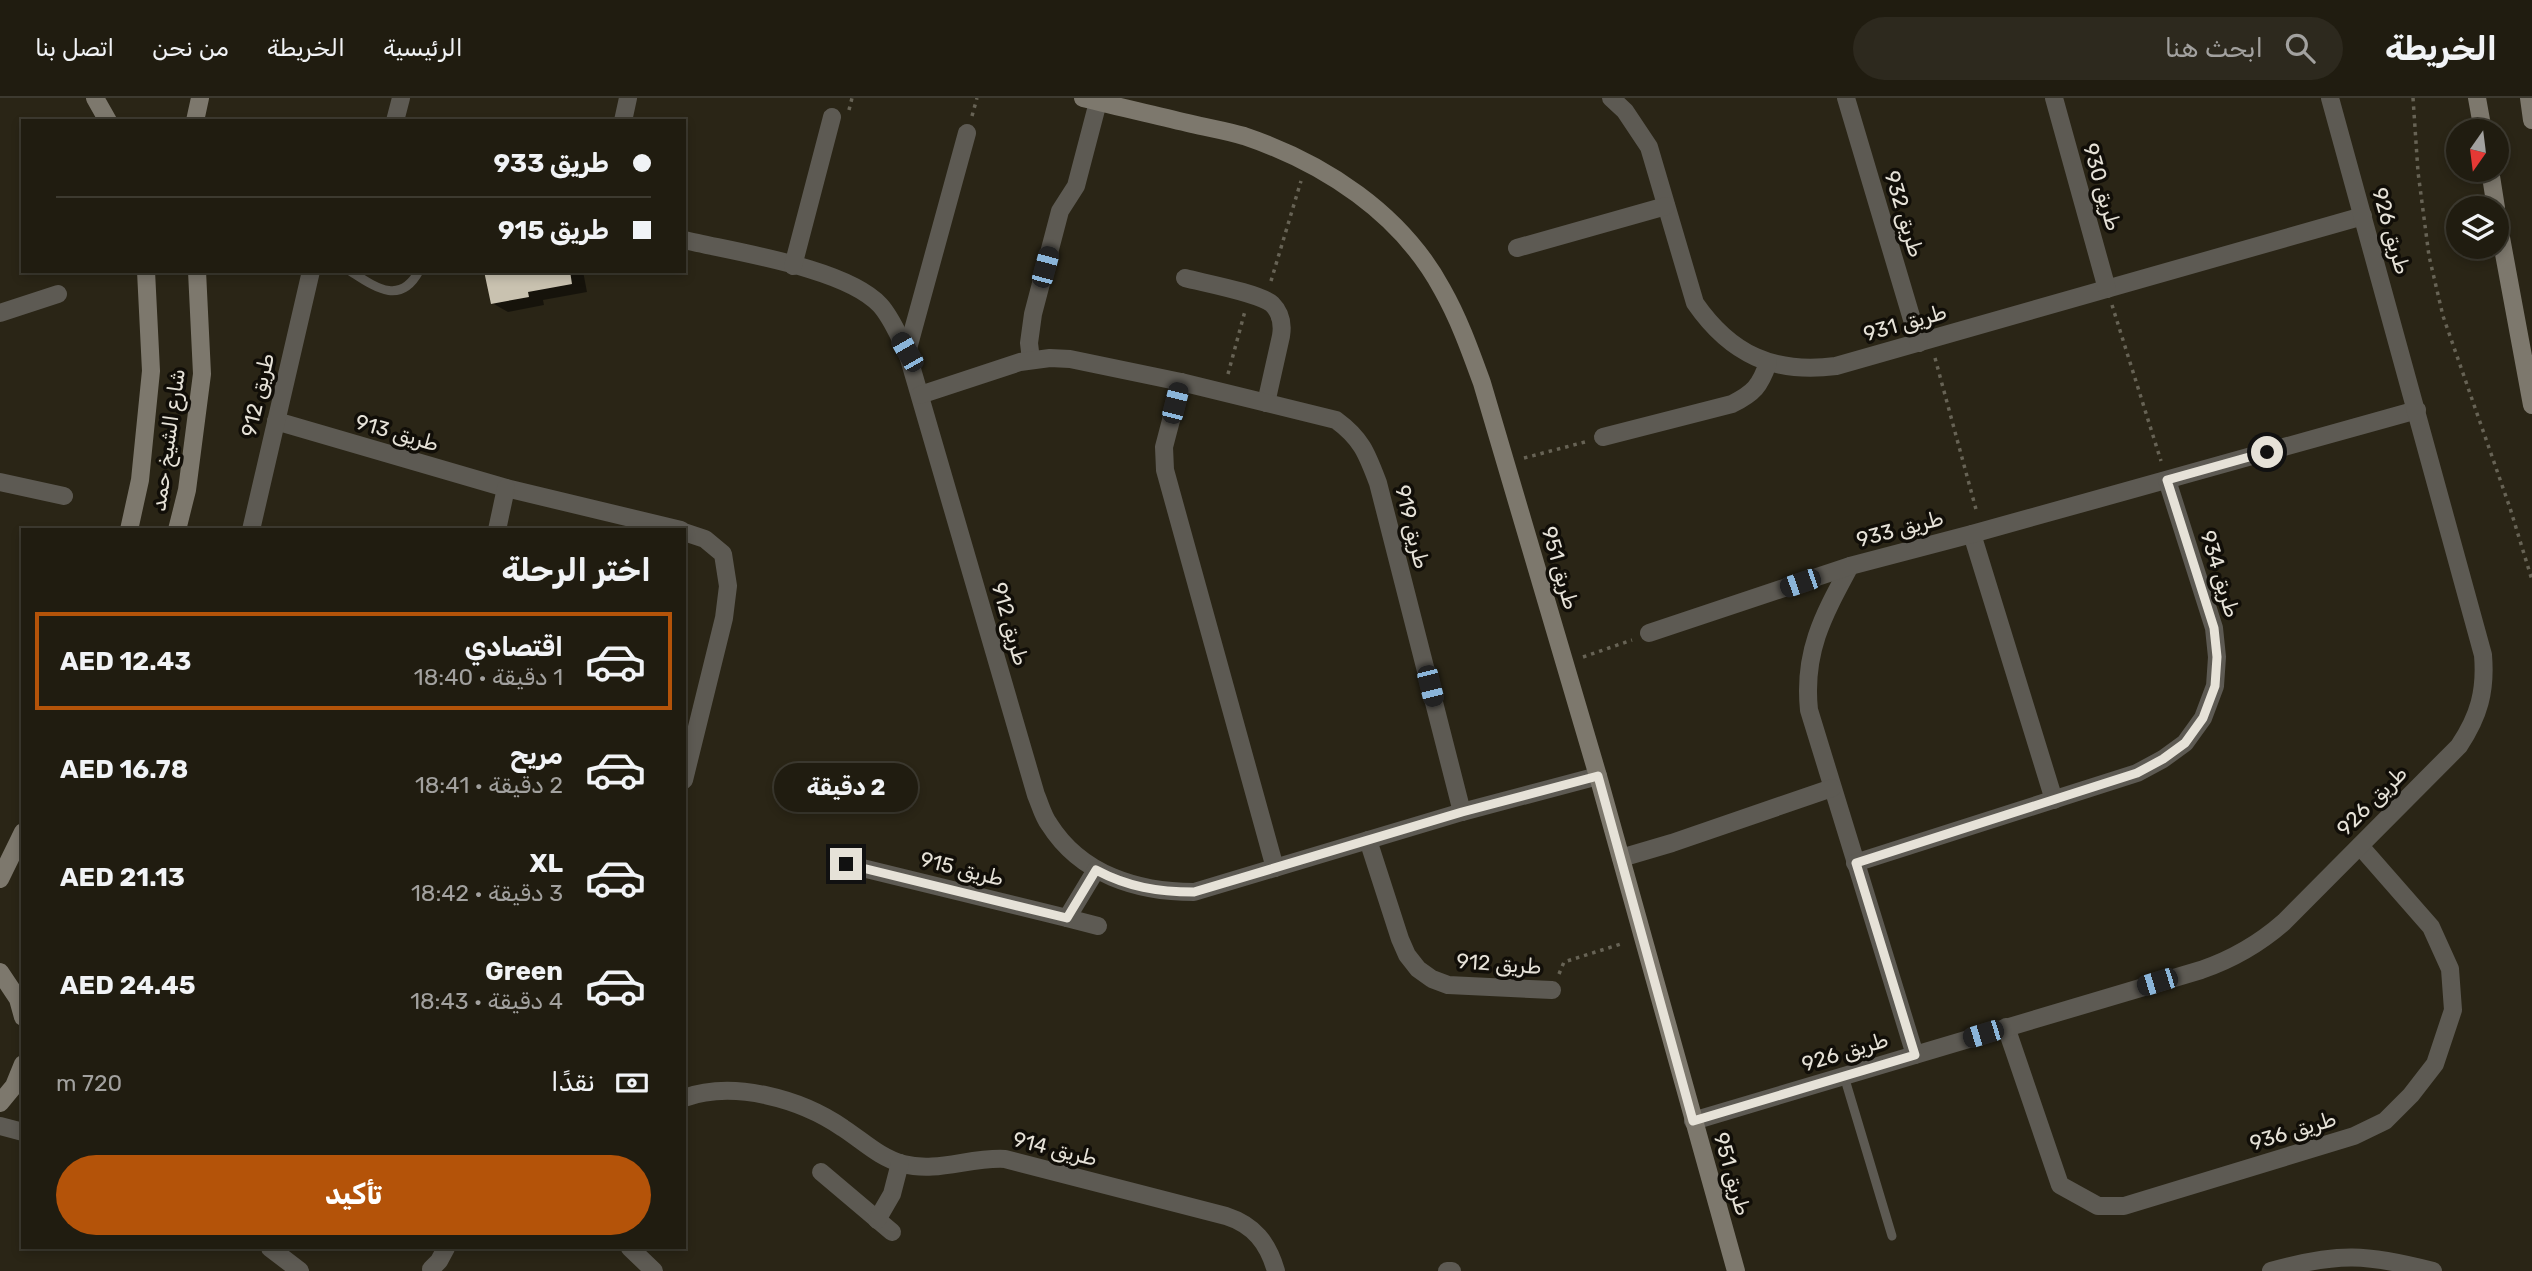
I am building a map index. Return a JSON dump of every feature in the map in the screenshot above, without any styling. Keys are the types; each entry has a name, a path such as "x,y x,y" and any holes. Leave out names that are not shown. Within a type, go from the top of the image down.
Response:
{"street":[{"path":"95,98 107,119"},
{"path":"195,119 200,98"},
{"path":"396,119 401,98"},
{"path":"623,119 628,98"},
{"name":"طريق 931","path":"1611,98 1625,111 1648,147 1695,303 1709,323 1726,340 1768,363 1790,368 1836,366 2363,216"},
{"name":"طريق 932","path":"1846,98 1924,341"},
{"name":"طريق 930","path":"2053,98 2107,289"},
{"name":"طريق 926","path":"1693,1121 2201,970 2237,956 2284,922 2459,746 2473,726 2482,703 2485,679 2483,655 2330,98"},
{"path":"2477,98 2481,119"},
{"path":"2529,98 2532,120"},
{"path":"1031,360 1030,328 1060,211 1076,187 1090,100"},
{"name":"طريق 951","path":"1090,100 1242,135 1307,162 1334,177 1381,213 1415,247 1441,287 1462,328 1482,383 1598,776 1737,1271"},
{"path":"793,266 832,117"},
{"path":"907,352 967,133"},
{"path":"1517,248 1666,206"},
{"name":"طريق 912","path":"686,240 825,273 866,294 881,306 907,352 1036,795 1048,824 1068,847 1096,870 1117,881 1139,887 1166,892 1194,892 1462,812 1598,776"},
{"path":"2505,259 2532,405"},
{"name":"شارع الشيخ حمد","path":"129,528 140,480 151,371 146,273"},
{"name":"شارع الشيخ حمد","path":"178,528 187,491 202,374 197,273"},
{"name":"طريق 912","path":"251,528 311,273"},
{"path":"1185,278 1257,297 1278,311 1282,327 1266,403"},
{"path":"0,313 58,293"},
{"name":"طريق 919","path":"920,395 1031,360 1070,359 1181,382 1336,421 1353,433 1365,449 1378,483 1462,812"},
{"path":"1604,438 1732,404 1749,395 1761,381 1768,363"},
{"path":"1181,382 1164,447 1165,470 1275,867"},
{"name":"طريق 933","path":"1915,1055 1809,710 1808,672 1813,643 1823,616 1850,566 2417,410"},
{"name":"طريق 913","path":"276,421 506,488 670,528"},
{"name":"طريق 934","path":"1856,863 2137,773 2185,743 2203,718 2215,686 2217,657 2214,628 2167,480"},
{"path":"0,482 64,496"},
{"path":"496,528 506,488"},
{"name":"طريق 913","path":"686,532 705,539 723,554 728,586 724,618 686,772"},
{"path":"1977,533 2054,800"},
{"path":"1649,633 1850,566"},
{"path":"1620,858 1832,788"},
{"path":"0,879 21,836"},
{"name":"طريق 912","path":"1368,840 1400,939 1407,955 1418,968 1432,979 1448,985 1552,990"},
{"name":"طريق 936","path":"2006,1027 2060,1185 2098,1206 2124,1206 2354,1136 2385,1121 2411,1095 2435,1064 2453,1010 2450,969 2431,927 2360,846"},
{"name":"طريق 915","path":"846,864 1098,926"},
{"path":"1067,918 1096,870"},
{"path":"0,972 21,1001"},
{"path":"0,1103 13,1086 21,1068"},
{"name":"طريق 914","path":"686,1097 711,1090 741,1090 798,1105 828,1118 886,1158 900,1163 930,1167 984,1159 1005,1159 1237,1219 1255,1231 1269,1250 1276,1271"},
{"path":"0,1126 21,1131"},
{"path":"877,1220 892,1194 900,1163"},
{"path":"821,1172 892,1232"},
{"path":"271,1249 300,1271"},
{"path":"430,1269 439,1261 445,1249"},
{"path":"631,1249 654,1271"},
{"path":"2271,1271 2322,1258 2347,1256 2371,1257 2433,1271"}],"lane":[{"path":"353,273 383,291 405,288 414,281 418,273"},
{"path":"1844,1076 1892,1236"}],"path":[{"path":"2413,98 2418,172 2430,256 2443,316 2510,508 2532,580"},
{"path":"1223,392 1307,162"},
{"path":"2107,289 2167,480"},
{"path":"1924,341 1977,533"},
{"path":"1506,463 1604,438"},
{"path":"1565,665 1649,633"},
{"path":"1552,990 1564,962 1643,938"}],"building":[{"path":"484,273 570,273 572,284 528,292 529,297 491,304"}],"route":[{"path":"846,864 1067,918 1096,870 1117,881 1139,887 1166,892 1194,892 1462,812 1598,776 1693,1121 1915,1055 1856,863 2137,773 2185,743 2203,718 2215,686 2217,657 2214,628 2167,480 2267,452"}]}
